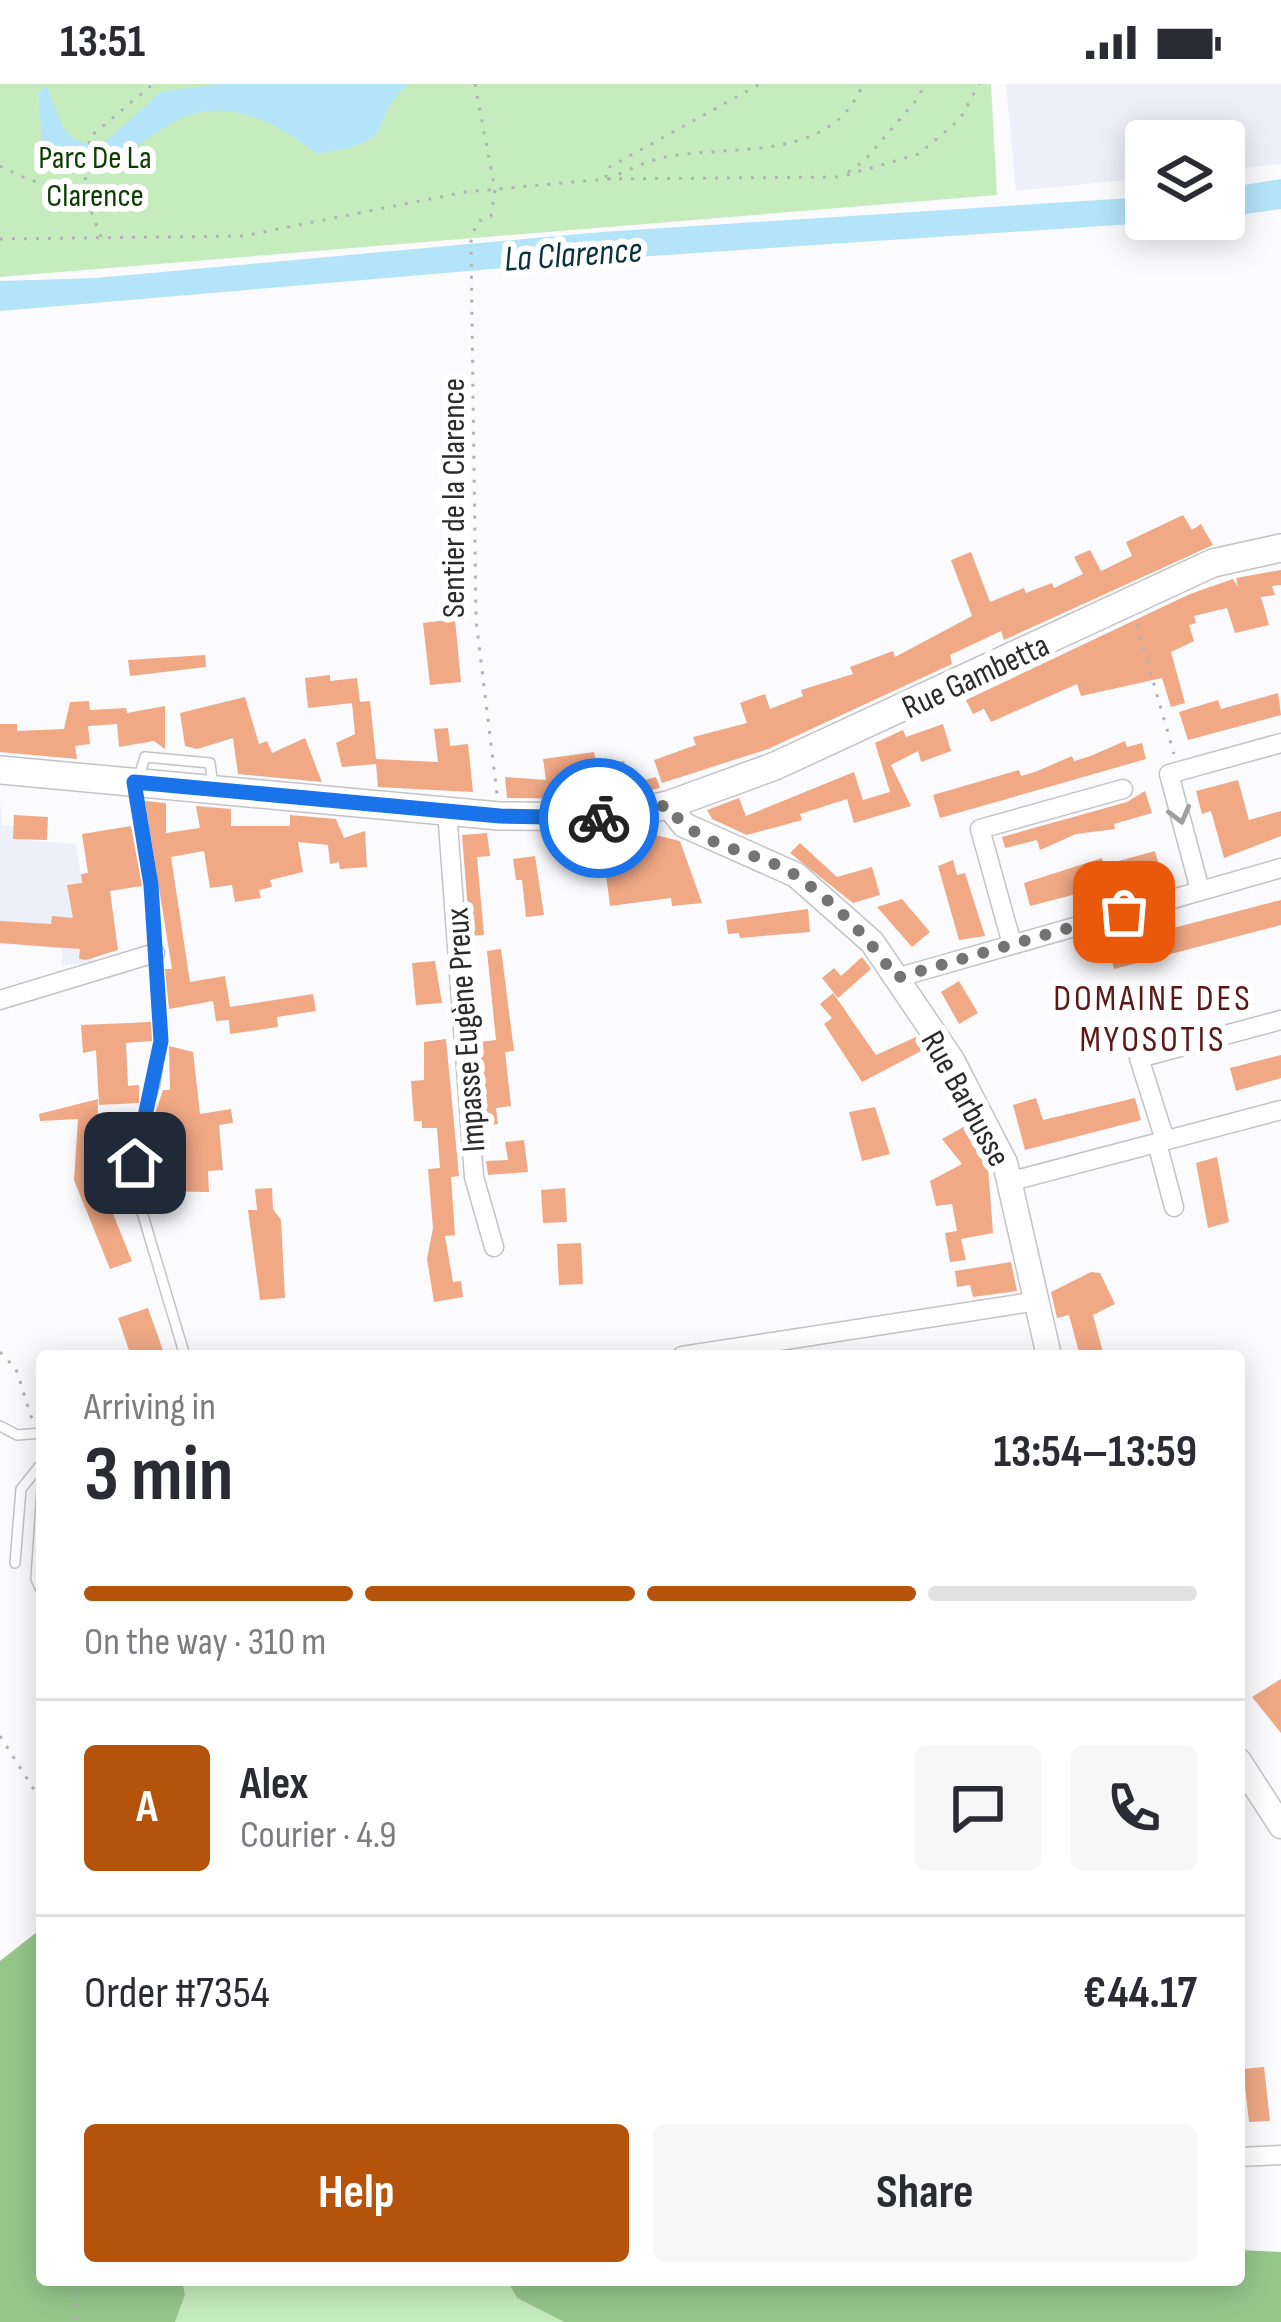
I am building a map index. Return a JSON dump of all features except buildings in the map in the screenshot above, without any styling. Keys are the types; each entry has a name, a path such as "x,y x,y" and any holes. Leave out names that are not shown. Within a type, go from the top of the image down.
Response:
{"main road":[{"name":"Rue Gambetta","path":"0,770 500,816 611,817 668,805 848,734 1213,563 1281,548"}],"street":[{"path":"1200,890 1169,774 1281,743"},
{"path":"1012,944 980,830 1123,789"},
{"name":"Rue Barbusse","path":"668,805 684,825 796,875 872,942 952,1060 1012,1181 1048,1350"},
{"name":"Impasse Eugène Preux","path":"447,810 474,1177 494,1247"},
{"path":"896,978 1281,868"},
{"path":"0,1000 154,953"},
{"path":"1174,1207 1139,1058 1281,1020"},
{"path":"1012,1181 1281,1110"},
{"path":"721,1350 1038,1301"},
{"path":"1245,1770 1281,1826"},
{"path":"1245,2157 1281,2155"}],"lane":[{"path":"134,782 151,885 161,1041 155,1084 139,1134 136,1192 183,1350"},
{"path":"0,1426 17,1435 36,1434"},
{"path":"16,1563 21,1489 36,1470"}],"path":[{"path":"101,239 84,192 90,137 153,84"},
{"path":"475,84 495,190"},
{"path":"606,179 606,169 760,84"},
{"path":"606,179 660,158 794,146 855,105 863,84"},
{"path":"840,176 865,161 920,97 924,84"},
{"path":"0,239 243,236 495,190 606,179 840,176 919,154 960,119 979,84"},
{"path":"0,166 29,180 84,192"},
{"name":"Sentier de la Clarence","path":"495,190 491,216 477,222 471,241 476,620 500,816"},
{"path":"1130,600 1178,771"},
{"path":"0,1352 16,1369 36,1423"},
{"path":"0,1736 36,1793"},
{"path":"74,2286 76,2322"}],"shaded area":[{"path":"1006,84 1281,84 1281,164 1245,168 1245,120 1125,120 1125,180 1016,191"},
{"path":"0,799 2,825 14,826 14,839 76,844 94,962 62,966 62,949 0,944"}],"green space":[{"name":"Parc De La Clarence","path":"0,84 991,84 997,195 0,277"},
{"path":"36,1933 36,2286 183,2286 185,2295 175,2322 0,2322 0,1961"},
{"path":"1245,2250 1281,2252 1281,2322 564,2322 517,2298 510,2286 1245,2286"},
{"path":"183,2286 510,2286 517,2298 564,2322 175,2322 185,2295"}],"water":[{"path":"218,84 409,84 395,98 374,136 345,149 317,154 265,122 228,111 188,115 103,166 43,148 38,94 46,86 69,135 102,145 161,92"},
{"path":"1281,179 1281,209 1245,214 1245,185"},
{"name":"La Clarence","path":"1125,198 1125,224 621,258 0,311 0,281 96,278 602,232"}],"way so far":[{"path":"599,818 668,805 684,825 796,875 872,942 896,978 1124,912"}],"district":[{"name":"DOMAINE DES MYOSOTIS","path":"1153,1018"}],"route":[{"path":"135,1163 161,1041 151,885 134,782 500,816 599,818"}]}
